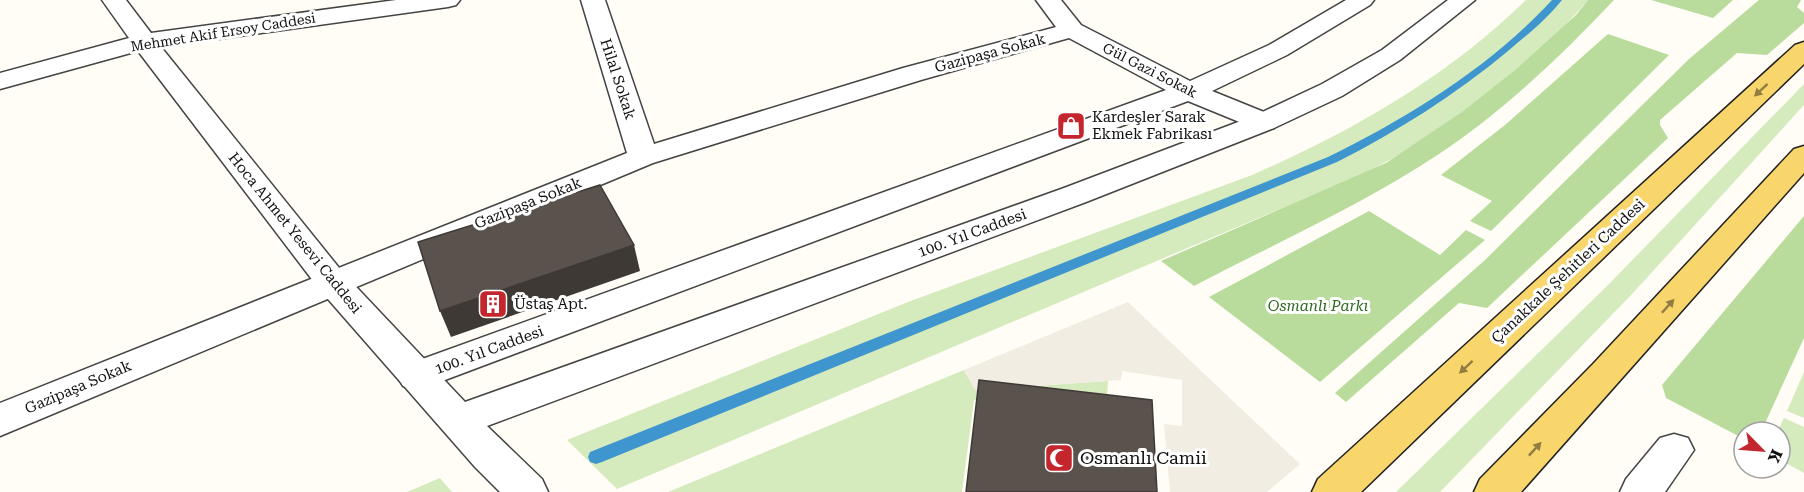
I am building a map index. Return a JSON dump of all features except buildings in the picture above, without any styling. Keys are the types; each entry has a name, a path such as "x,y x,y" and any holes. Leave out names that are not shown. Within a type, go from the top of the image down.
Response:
{"main road":[{"name":"Çanakkale Şehitleri Caddesi","path":"1333,492 1804,50"},
{"path":"1495,492 1606,374 1804,155"}],"street":[{"name":"Hoca Ahmet Yesevi Caddesi","path":"114,0 144,42 332,282 489,456 527,492"},
{"name":"Mehmet Akif Ersoy Caddesi","path":"0,81 144,42 448,0"},
{"name":"Hilal Sokak","path":"593,0 643,157"},
{"name":"Gül Gazi Sokak","path":"1048,0 1072,30 1189,91 1264,122"},
{"name":"100. Yıl Caddesi","path":"416,376 1189,91 1265,58 1299,40 1362,0"},
{"name":"100. Yıl Caddesi","path":"458,421 1075,195 1264,122 1332,90 1391,55 1463,0"},
{"name":"Gazipaşa Sokak","path":"0,420 332,282 643,157 912,74 1072,30"},
{"path":"1641,492 1674,450"}],"green space":[{"path":"1526,0 1588,0 1541,48 1484,97 1423,140 1365,173 617,489 567,440 908,302 1252,175 1290,158 1362,121 1431,78 1496,28"},
{"name":"Osmanlı Parkı","path":"1588,0 1614,0 1573,42 1509,101 1463,137 1410,173 1349,207 1194,286 1161,261 1386,163 1462,112 1514,71 1576,15"},
{"path":"1651,0 1733,0 1713,18"},
{"name":"Osmanlı Parkı","path":"1759,0 1801,0 1797,7 1804,13 1804,23 1767,55 1737,53 1660,120 1660,125 1668,138 1487,308 1459,303 1346,402 1335,393 1485,260 1689,59"},
{"path":"1608,34 1669,55 1491,231 1470,221 1492,201 1441,175 1505,125"},
{"path":"1804,84 1804,105 1633,293 1440,492 1396,492 1607,286"},
{"name":"Osmanlı Parkı","path":"1369,211 1440,255 1466,230 1485,240 1320,382 1209,297"},
{"path":"1804,216 1804,338 1766,420 1732,420 1732,433 1666,398 1662,385"},
{"path":"964,370 975,390 1108,381 1106,413 974,400 962,492 668,492"},
{"path":"1804,372 1804,418 1787,411"},
{"path":"1792,422 1804,427 1804,473 1792,466"},
{"path":"440,478 452,492 407,492"}],"shaded area":[{"path":"1128,302 1300,464 1267,492 1170,492 1164,424 1182,426 1182,380 1122,371 1121,380 975,390 964,370"}],"waterway":[{"path":"596,457 1333,159 1360,146 1438,100 1510,44 1557,0"}],"place":[{"name":"Kardeşler Sarak Ekmek Fabrikası","path":"1071,126"},
{"name":"Üstaş Apt.","path":"493,304"},
{"name":"Osmanlı Camii","path":"1059,458"}]}
